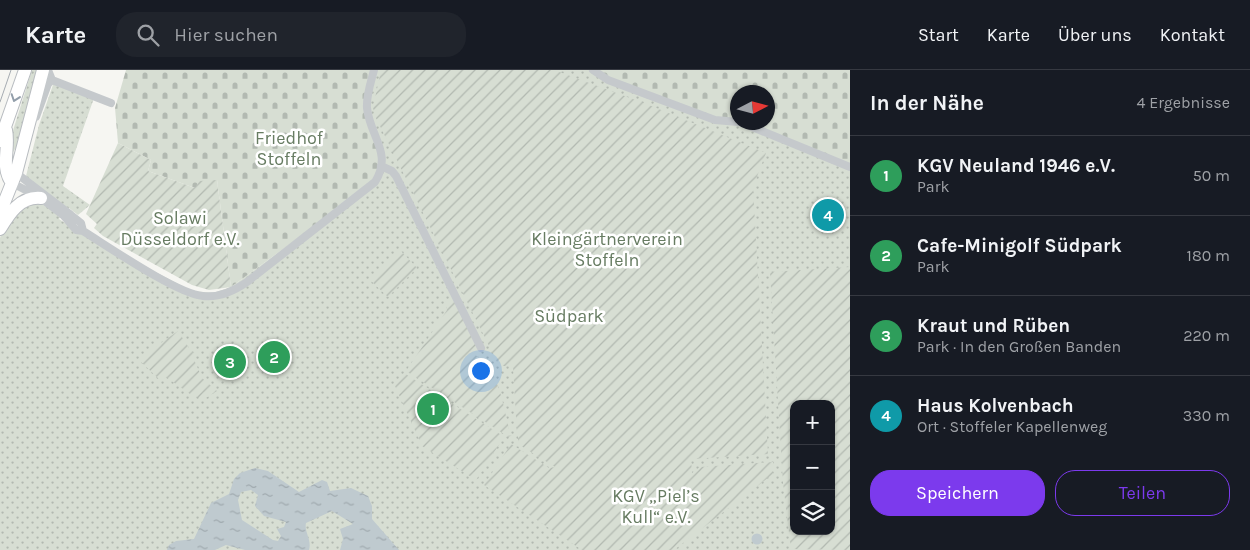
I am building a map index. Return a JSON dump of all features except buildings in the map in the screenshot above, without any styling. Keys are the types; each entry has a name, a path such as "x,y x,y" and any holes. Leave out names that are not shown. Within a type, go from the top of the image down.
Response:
{"main road":[{"path":"0,141 25,70"},
{"path":"0,212 14,178 43,70"},
{"path":"3,128 8,140 5,172 14,178"},
{"path":"0,230 9,214 20,203 32,198 41,198"}],"street":[{"path":"48,70 52,80 111,104"},
{"path":"14,178 41,198 81,223 83,231 182,290 203,296 224,294 247,282 371,186 377,178 381,166 381,149 367,107 374,70"},
{"path":"593,70 608,80 706,116 730,120"},
{"path":"23,147 29,139 48,84 52,80"},
{"path":"759,130 850,167"},
{"path":"381,166 392,171 396,176 481,348"},
{"path":"14,178 64,213"}],"green space":[{"path":"32,70 37,70 17,146 11,155 10,140"},
{"name":"Friedhof Stoffeln","path":"126,70 373,70 367,100 382,160 371,185 231,287 217,180 195,188 148,171 151,160 118,143 115,108"},
{"name":"Südpark","path":"373,70 594,70 730,119 730,130 757,130 850,167 850,550 0,550 0,238 6,225 15,215 27,207 41,202 61,216 59,219 82,234 192,291 213,293 231,287 371,185 367,111"},
{"name":"Kleingärtnerverein Stoffeln","path":"381,70 554,70 649,105 766,153 753,187 768,454 691,459 692,473 700,467 773,462 773,474 674,550 582,550 484,485 511,444 549,468 555,467 518,444 518,436 504,437 476,480 422,446 395,386 404,373 503,436 517,435 513,366 499,366 376,118 373,108"},
{"path":"594,70 850,70 850,167 758,130 775,130 775,85 730,85 730,121 715,119 609,80"},
{"path":"54,82 94,98 63,186 90,205 78,215 69,208 66,211 26,176 39,125"},
{"name":"Solawi Düsseldorf e.V.","path":"118,143 151,160 148,171 195,188 199,181 217,180 231,287 209,290 192,285 103,236 94,228 97,224 86,214"},
{"path":"399,249 417,268 388,297 369,279"},
{"path":"850,267 850,550 791,549 783,483 770,272"},
{"path":"454,297 479,349 474,354 489,369 498,387 509,428 504,434 406,371 447,310 445,302"},
{"path":"178,331 191,351 195,353 192,355 202,378 217,391 204,399 190,394 166,377 161,381 138,359"}],"water":[{"path":"255,468 268,471 299,492 322,480 327,482 330,491 351,488 368,496 372,506 372,519 399,550 340,550 343,539 340,529 353,524 332,511 306,523 310,543 309,550 245,550 226,545 215,550 167,550 169,545 176,541 194,539 211,503 229,494 234,479 240,473","holes":["251,490 258,495 255,506 264,516 286,522 284,527 277,529 281,536 278,541 273,540 242,520 238,500 241,492"]},
{"path":"757,533 763,539 757,545 751,539"}],"tram line":[{"path":"0,102 11,70"}],"place":[{"name":"Haus Kolvenbach","path":"828,215"},
{"name":"Cafe-Minigolf Südpark","path":"274,357"},
{"name":"Kraut und Rüben","path":"230,362"},
{"name":"KGV Neuland 1946 e.V.","path":"433,409"}],"park label":[{"name":"KGV „Piel’s Kull“ e.V.","path":"656,506"}]}
